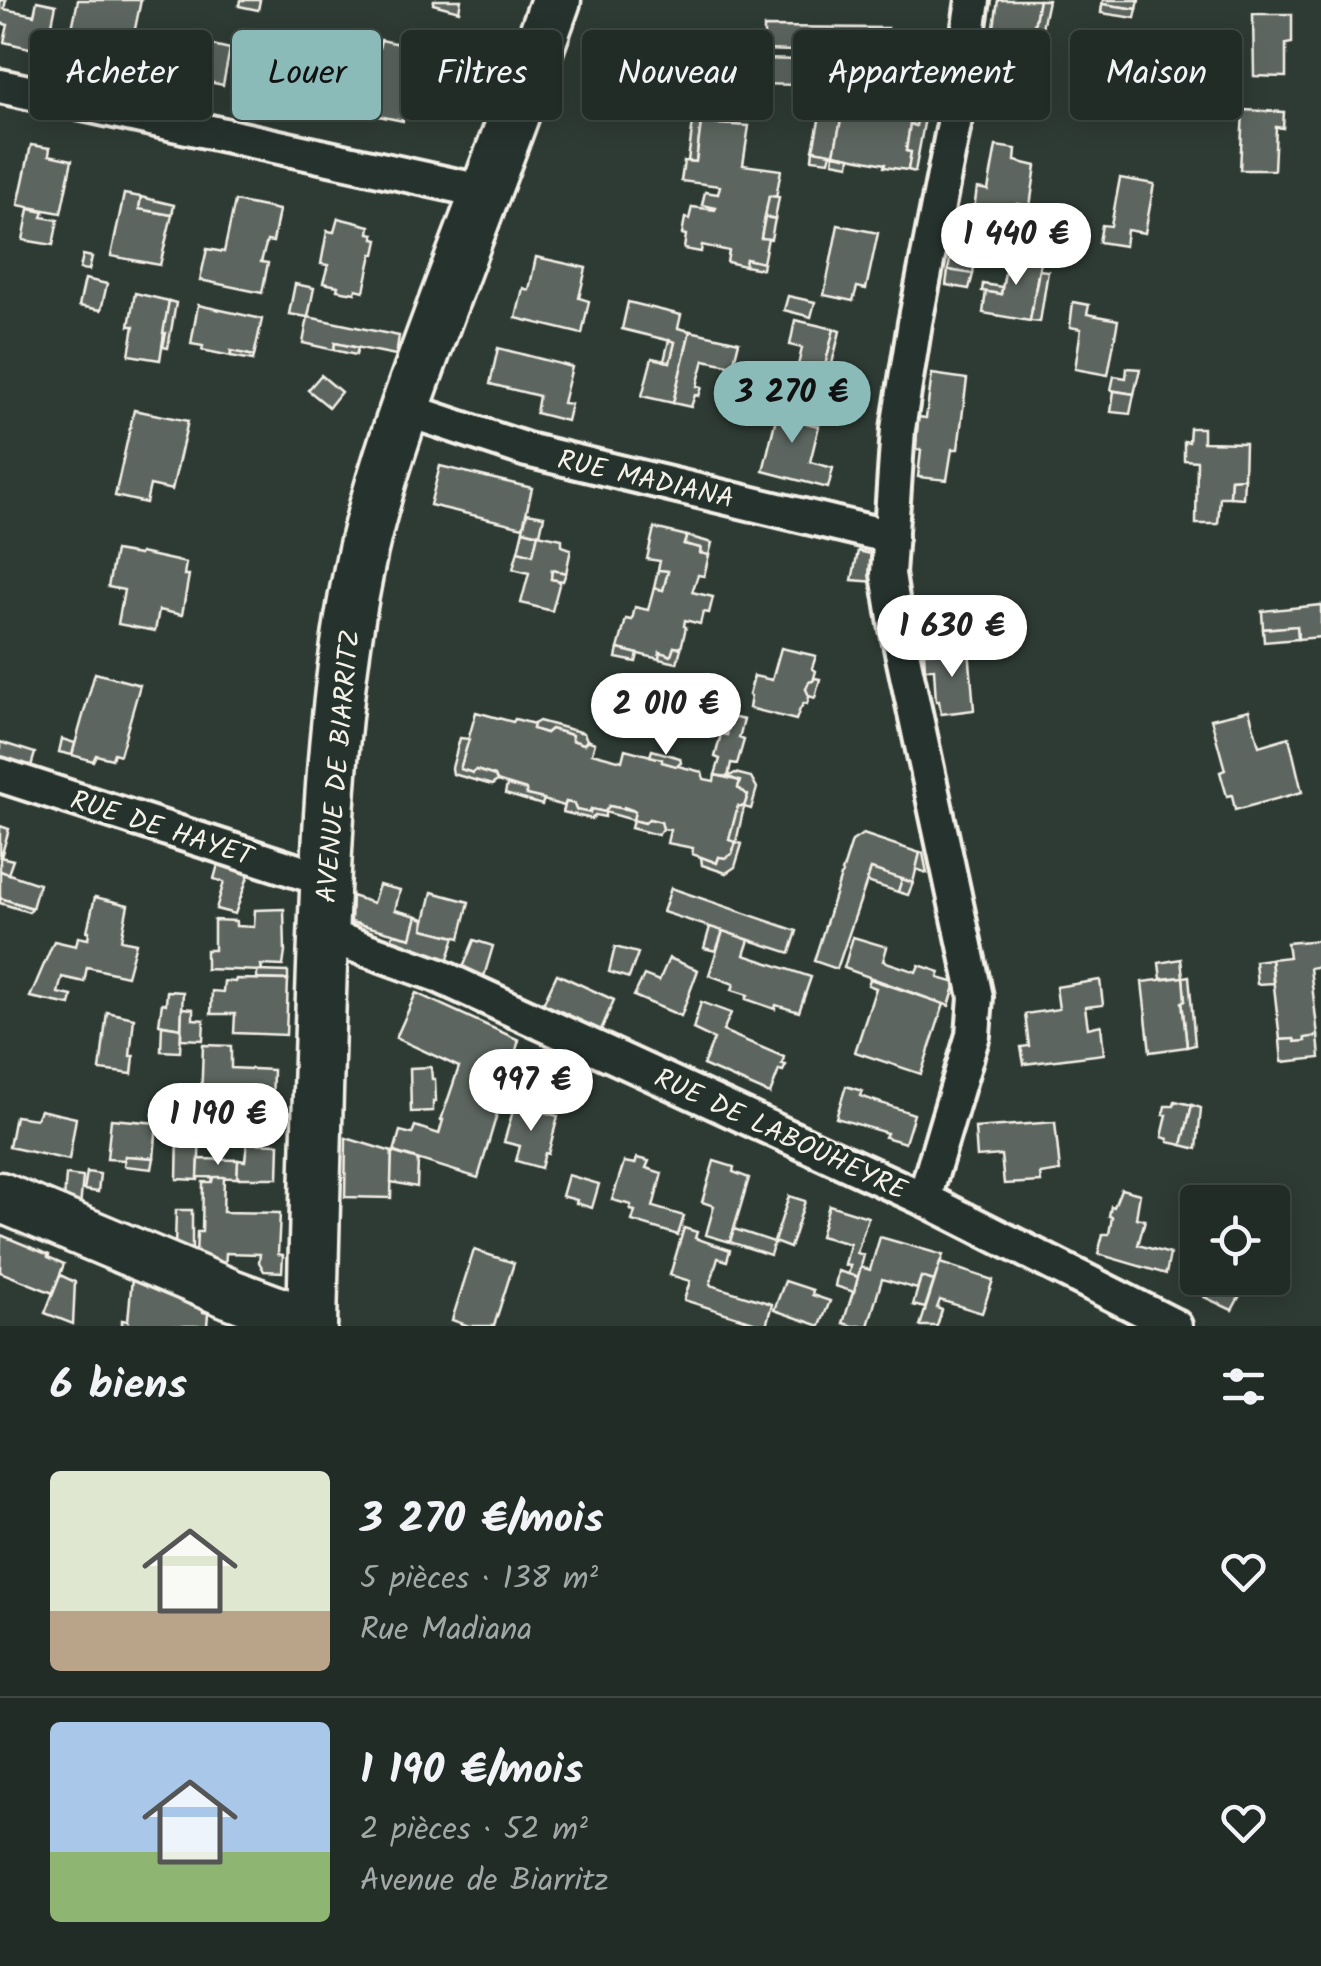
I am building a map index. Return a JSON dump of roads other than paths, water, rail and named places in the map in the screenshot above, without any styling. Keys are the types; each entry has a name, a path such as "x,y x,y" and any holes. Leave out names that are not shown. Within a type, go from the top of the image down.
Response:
{"main road":[{"name":"AVENUE DE BIARRITZ","path":"312,1325 324,880 334,728 348,623 378,489 404,410 556,0"},
{"path":"0,1198 312,1325"}],"street":[{"path":"924,1199 973,1035 976,997 888,574 898,430 973,0"},
{"path":"0,86 485,192"},
{"name":"RUE MADIANA","path":"404,410 527,450 891,537"},
{"name":"RUE DE HAYET","path":"0,775 324,880"},
{"name":"RUE DE LABOUHEYRE","path":"323,934 437,975 924,1199 1175,1326"}]}
